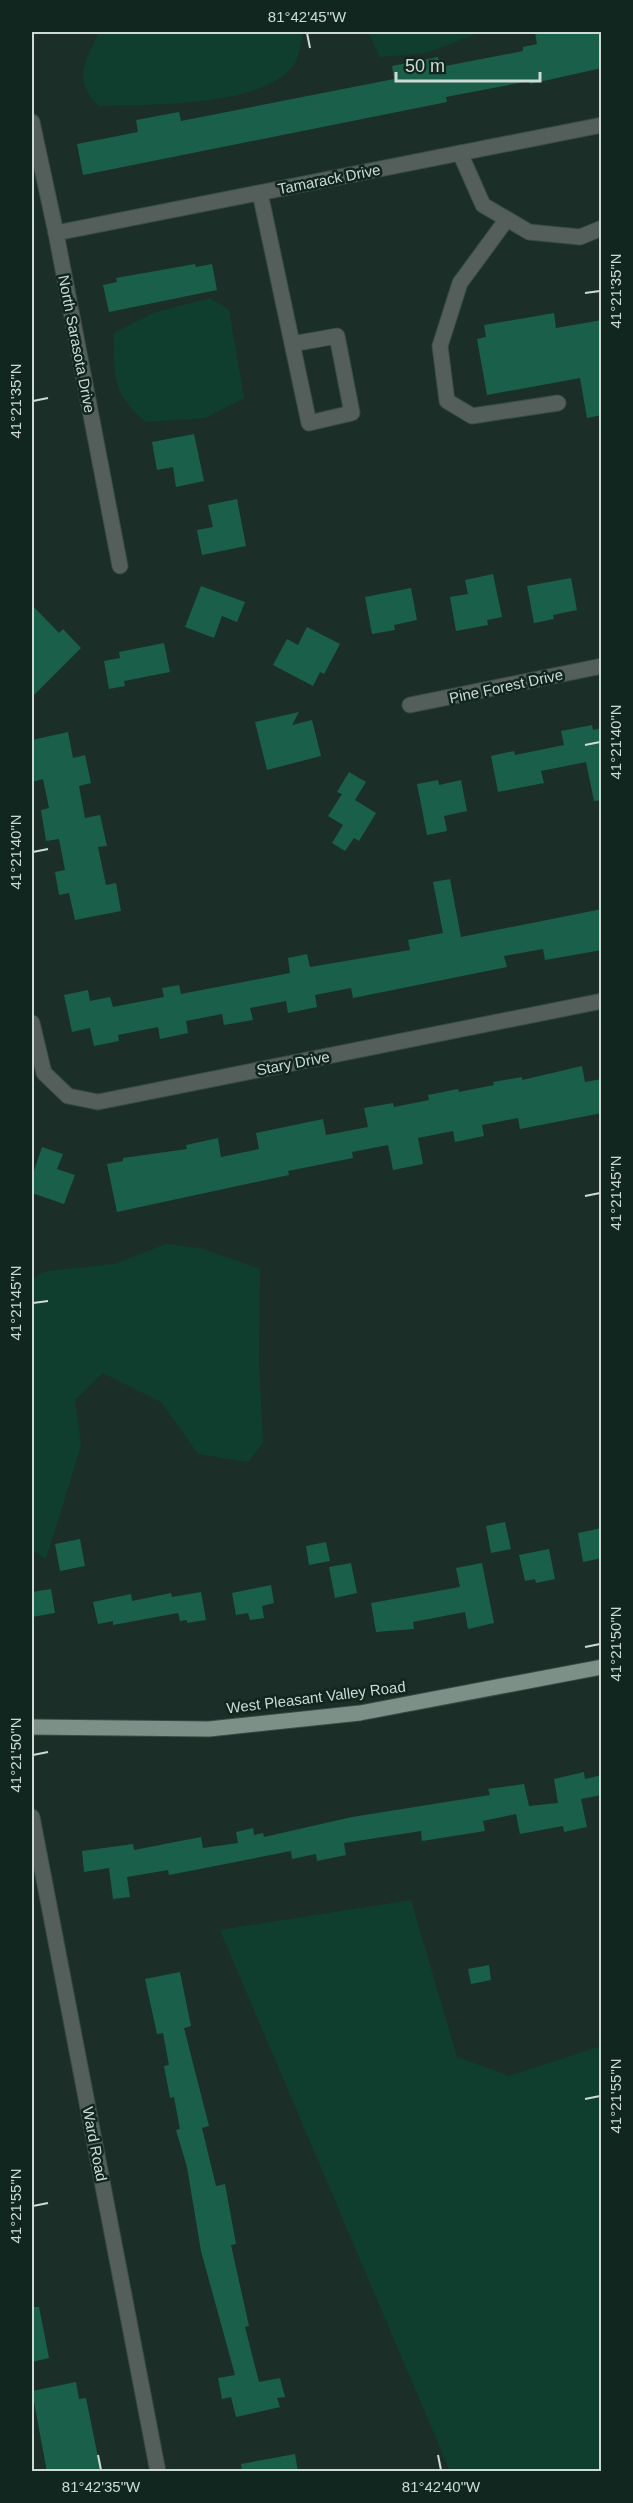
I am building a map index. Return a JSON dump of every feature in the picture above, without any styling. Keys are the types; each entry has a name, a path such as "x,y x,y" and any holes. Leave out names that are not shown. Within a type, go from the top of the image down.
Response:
{"main road":[{"name":"West Pleasant Valley Road","path":"32,1727 209,1729 360,1713 602,1667"}],"street":[{"name":"North Sarasota Drive","path":"32,122 56,233 120,566"},
{"name":"Tamarack Drive","path":"56,233 602,125"},
{"path":"460,153 483,205 529,232 580,237 602,228"},
{"path":"260,193 292,344 309,423 352,413 337,336 292,344"},
{"path":"507,219 460,283 440,346 447,401 472,416 558,403"},
{"name":"Pine Forest Drive","path":"410,705 602,666"},
{"name":"Stary Drive","path":"32,1023 44,1073 68,1096 98,1102 602,1001"},
{"name":"Ward Road","path":"32,1817 158,2472"}],"green space":[{"path":"99,32 303,32 295,63 280,78 259,88 233,96 204,101 99,106 90,97 83,79 86,61"},
{"path":"368,32 481,32 427,53 380,57"},
{"path":"210,298 229,310 244,398 205,418 146,422 127,402 117,383 114,333 153,313"},
{"path":"166,1244 200,1248 260,1269 259,1363 263,1443 248,1462 198,1454 161,1402 103,1373 75,1400 81,1446 46,1559 32,1550 32,1279 47,1271 115,1264"},
{"path":"411,1900 457,2057 509,2076 601,2046 601,2471 450,2471 220,1930"}],"building":[{"path":"535,32 602,32 602,68 530,84 529,81 446,97 447,102 83,175 77,144 138,132 136,120 179,112 181,121 394,79 392,66 438,57 440,67 523,51 523,47 537,44"},
{"path":"195,264 196,267 212,264 217,290 109,312 103,285 117,282 116,278"},
{"path":"554,313 556,328 602,320 602,415 587,418 580,378 487,395 477,339 486,337 484,325"},
{"path":"194,434 204,481 176,487 173,467 157,470 152,442"},
{"path":"237,499 246,546 202,555 197,530 213,527 208,505"},
{"path":"493,574 502,617 487,620 488,625 456,631 450,597 468,594 465,580"},
{"path":"571,578 577,610 553,615 554,619 534,623 527,586"},
{"path":"201,586 245,602 237,622 222,616 214,638 185,627"},
{"path":"411,588 417,620 394,625 395,630 372,634 365,597"},
{"path":"32,605 59,633 63,629 81,648 32,697"},
{"path":"307,627 340,644 324,674 320,672 313,686 273,665 287,639 298,645"},
{"path":"164,643 170,672 124,681 125,686 109,689 104,661 120,658 119,652"},
{"path":"299,712 292,725 312,720 321,756 267,770 255,722"},
{"path":"592,725 593,730 602,728 602,800 594,801 586,762 541,771 544,783 498,792 491,756 514,751 515,755 564,745 561,731"},
{"path":"68,732 73,758 85,755 91,783 79,786 85,818 100,815 107,846 98,847 106,885 116,883 121,911 75,920 69,893 59,895 55,872 65,870 59,839 46,841 41,810 49,808 43,779 32,782 32,740"},
{"path":"349,772 366,782 355,800 376,813 359,841 354,838 345,851 332,843 343,825 328,816 342,794 337,792"},
{"path":"438,780 439,785 461,780 467,811 444,816 447,831 427,835 417,784"},
{"path":"450,879 461,937 602,909 602,950 545,960 543,949 504,956 507,967 353,998 351,988 315,995 317,1007 288,1013 286,1001 250,1008 253,1020 224,1025 222,1014 186,1021 188,1033 160,1039 158,1027 118,1035 119,1041 94,1046 90,1028 72,1032 64,995 88,990 90,1001 110,997 113,1007 164,997 162,988 179,985 181,994 290,973 288,958 307,954 310,967 410,950 408,940 443,933 433,882"},
{"path":"582,1066 585,1082 602,1079 602,1113 520,1129 518,1118 482,1125 484,1136 455,1142 453,1131 418,1138 423,1164 393,1170 388,1145 352,1152 353,1158 288,1171 289,1175 117,1212 107,1164 123,1161 123,1158 187,1149 186,1145 218,1138 221,1157 259,1149 256,1133 323,1119 326,1135 368,1127 364,1108 393,1103 394,1107 429,1100 428,1095 458,1089 459,1092 494,1085 493,1082 522,1077 522,1080"},
{"path":"42,1147 63,1154 57,1169 75,1175 64,1204 32,1193 32,1177"},
{"path":"505,1522 511,1549 491,1553 486,1526"},
{"path":"602,1528 602,1558 583,1562 578,1533"},
{"path":"80,1539 85,1566 60,1571 55,1544"},
{"path":"326,1542 330,1561 309,1565 306,1546"},
{"path":"549,1549 555,1579 536,1583 535,1579 525,1581 519,1555"},
{"path":"351,1563 357,1593 335,1598 329,1567"},
{"path":"482,1563 494,1623 468,1629 465,1612 413,1622 414,1629 376,1632 371,1603 460,1587 456,1568"},
{"path":"271,1585 274,1603 262,1606 264,1618 250,1620 248,1613 236,1615 232,1593"},
{"path":"51,1589 55,1613 32,1617 32,1592"},
{"path":"201,1592 206,1620 187,1623 187,1620 180,1621 178,1613 113,1625 113,1621 98,1624 93,1602 131,1594 132,1601 171,1593 172,1597"},
{"path":"584,1772 585,1779 602,1775 602,1795 581,1799 587,1827 564,1832 563,1826 520,1834 516,1814 483,1821 485,1831 422,1841 421,1831 344,1843 346,1855 317,1861 316,1854 292,1859 291,1851 169,1875 168,1870 127,1877 130,1897 113,1899 109,1868 84,1872 82,1851 133,1844 134,1850 201,1837 203,1848 238,1843 236,1832 253,1828 254,1835 263,1833 264,1837 352,1817 490,1795 488,1789 524,1784 529,1806 558,1803 554,1779"},
{"path":"489,1965 491,1980 471,1984 468,1969"},
{"path":"180,1972 191,2026 184,2028 209,2126 202,2128 216,2186 225,2184 236,2244 231,2245 249,2326 245,2327 259,2382 280,2378 285,2397 277,2398 280,2407 236,2417 231,2397 222,2399 218,2378 235,2375 201,2251 187,2167 176,2130 180,2129 174,2097 170,2098 164,2066 169,2065 163,2033 157,2034 145,1979"},
{"path":"32,2307 39,2307 49,2358 32,2362"},
{"path":"76,2382 79,2399 86,2398 101,2472 47,2472 32,2391"},
{"path":"295,2454 298,2472 242,2472 241,2464"}]}
